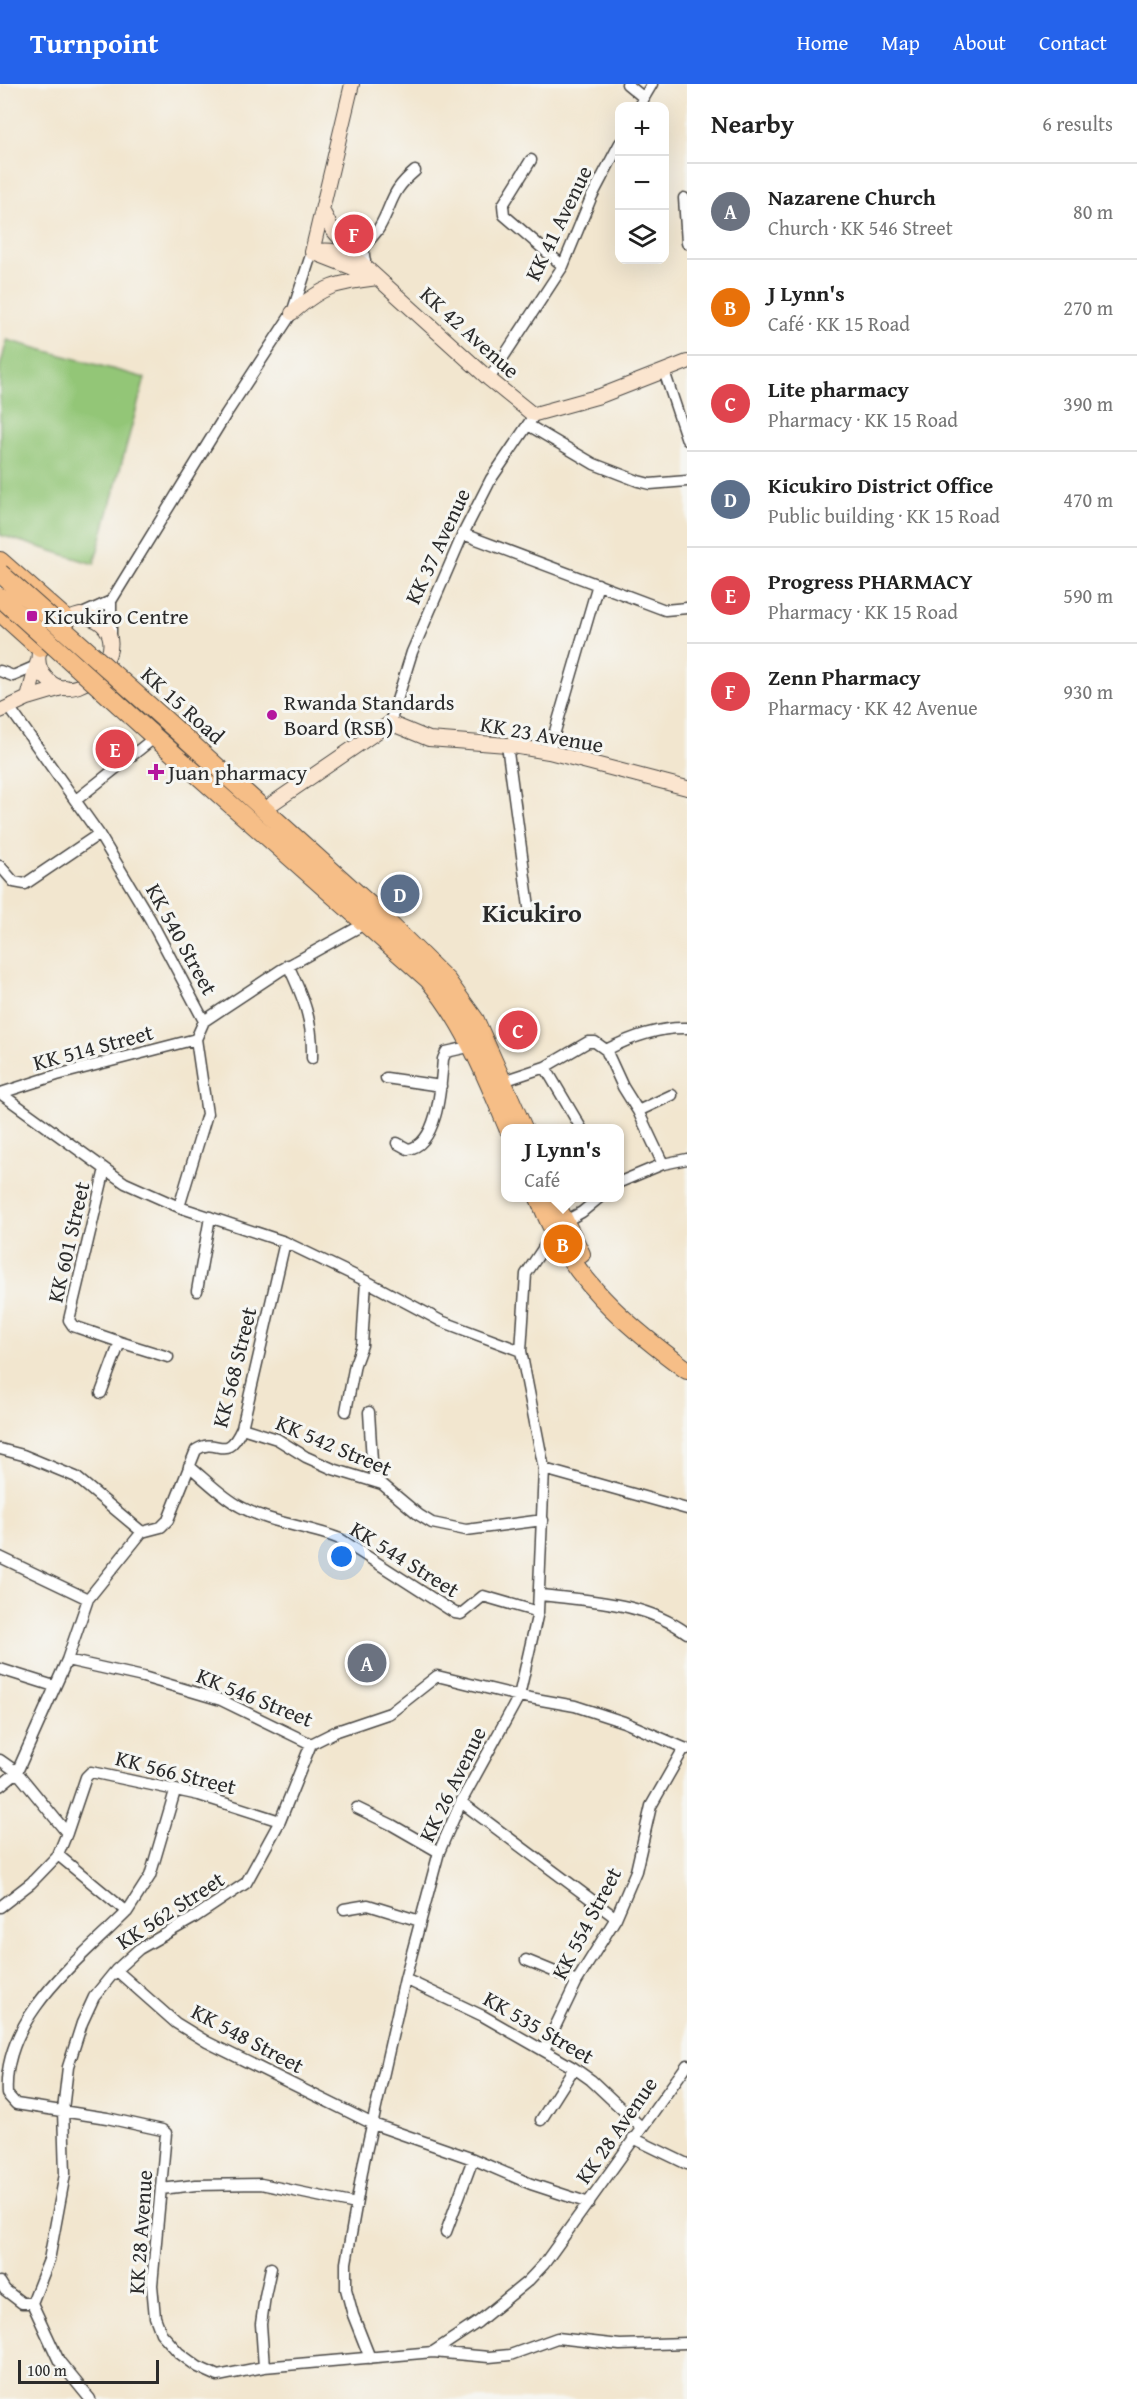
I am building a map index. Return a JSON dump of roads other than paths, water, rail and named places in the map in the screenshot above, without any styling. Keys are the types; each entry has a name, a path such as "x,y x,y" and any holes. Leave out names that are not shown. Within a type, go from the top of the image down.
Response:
{"highway":[{"path":"0,561 73,618"},
{"name":"KK 15 Road","path":"0,573 304,845 447,981 475,1020 521,1124"},
{"name":"KK 15 Road","path":"0,597 149,737 366,923 434,986 473,1046 506,1124"},
{"path":"0,612 38,658"},
{"path":"110,652 291,818 304,845"},
{"path":"75,685 149,737"},
{"path":"542,1202 615,1298 659,1338 687,1358"},
{"path":"554,1202 559,1227 584,1277 608,1305 642,1338 687,1370"}],"main road":[{"path":"312,252 352,84"},
{"path":"322,210 332,229 362,264"},
{"name":"KK 42 Avenue","path":"312,252 336,251 362,264 527,411 532,420"},
{"name":"KK 42 Avenue","path":"312,252 337,264 378,278"},
{"path":"292,313 324,288 338,283 378,278"},
{"path":"532,420 687,362"},
{"path":"5,709 28,698 75,685 97,674 110,652 107,632 102,625 87,617 73,618 45,638 28,698"},
{"path":"38,658 47,679 54,684 75,685"},
{"path":"273,803 390,723"},
{"name":"KK 23 Avenue","path":"390,723 429,739 507,745 549,752 687,788"}],"street":[{"path":"627,84 641,102 652,84"},
{"name":"KK 41 Avenue","path":"489,379 563,266 591,198 615,152"},
{"path":"531,160 503,205 504,215 563,266"},
{"path":"362,264 366,244 379,228 396,190 415,171"},
{"path":"684,198 687,243"},
{"path":"110,652 111,601 214,433 292,313 312,252"},
{"path":"664,371 687,440"},
{"path":"532,420 594,464 650,484 687,481"},
{"name":"KK 37 Avenue","path":"390,723 412,652 463,534 491,479 532,420"},
{"path":"463,534 665,610 687,608"},
{"path":"549,752 598,584"},
{"path":"73,618 111,601"},
{"path":"0,671 13,676 38,658"},
{"name":"KK 540 Street","path":"5,709 76,800 150,919 204,1021 196,1040"},
{"path":"76,800 149,737"},
{"path":"507,745 529,907"},
{"path":"0,866 14,882 25,884 99,834"},
{"path":"204,1021 288,965 366,923"},
{"path":"288,965 308,1008 312,1033 312,1058"},
{"path":"606,1050 628,1039 668,1028 687,1028"},
{"path":"196,1040 207,1114 179,1207 285,1242 366,1281 441,1321 521,1352"},
{"name":"KK 514 Street","path":"1,1093 68,1072 196,1040"},
{"path":"503,1082 546,1067 588,1042 595,1042 606,1050 663,1164"},
{"path":"398,1143 408,1149 414,1149 423,1139 438,1108 442,1059 446,1052 473,1046"},
{"path":"546,1067 579,1124"},
{"path":"386,1078 441,1086"},
{"name":"KK 601 Street","path":"1,1093 125,1183 179,1207"},
{"path":"638,1110 672,1095"},
{"path":"624,1180 663,1164 687,1159"},
{"name":"KK 601 Street","path":"105,1169 69,1320 73,1326 120,1342"},
{"path":"559,1227 594,1202"},
{"path":"197,1291 210,1217"},
{"name":"KK 26 Avenue","path":"370,2358 353,2315 346,2289 346,2263 356,2204 405,1979 439,1852 460,1802 519,1696 541,1595 544,1469 521,1352 526,1274 559,1227"},
{"name":"KK 568 Street","path":"17,1772 67,1660 88,1599 141,1532 161,1527 168,1520 196,1450 202,1446 230,1447 234,1444 242,1428 285,1242"},
{"path":"346,1411 355,1364 362,1345 366,1281"},
{"path":"101,1393 120,1342 168,1357"},
{"path":"369,1412 372,1461 377,1482"},
{"name":"KK 542 Street","path":"242,1428 277,1439 306,1457 333,1469 377,1482 432,1523 466,1530 543,1520"},
{"path":"0,1449 23,1455 76,1477 141,1532"},
{"name":"KK 544 Street","path":"189,1466 241,1507 272,1520 322,1532 340,1539 455,1613 461,1614 483,1596 538,1612"},
{"path":"544,1469 687,1509"},
{"path":"0,1557 88,1599"},
{"path":"541,1595 614,1604 656,1616 687,1633"},
{"name":"KK 546 Street","path":"67,1660 143,1677 221,1700 311,1744 337,1731 390,1713 437,1676 519,1696"},
{"path":"0,1670 54,1686"},
{"path":"519,1696 585,1709 624,1722 686,1749"},
{"name":"KK 562 Street","path":"30,2303 49,2260 65,2174 63,2110 68,2067 82,2023 94,1997 116,1970 139,1949 246,1883 280,1821 311,1744"},
{"name":"KK 554 Street","path":"544,2050 577,1980 616,1918 636,1871 651,1806 686,1749"},
{"path":"0,1760 17,1772 67,1833 58,1855 31,1883 0,1907"},
{"path":"0,1786 17,1772"},
{"name":"KK 566 Street","path":"67,1833 86,1777 91,1772 199,1795 280,1821"},
{"path":"58,1855 127,1912 150,1876 175,1791"},
{"path":"460,1802 616,1918"},
{"path":"357,1808 439,1852"},
{"path":"344,1909 368,1905 420,1921"},
{"name":"KK 28 Avenue","path":"127,1912 32,2010 16,2044 7,2094 11,2100 40,2109 63,2110 162,2130 167,2138 156,2223 153,2285 155,2317 161,2333 179,2353 198,2367 218,2376 264,2367 433,2352 478,2322 528,2281 589,2203 687,2065"},
{"path":"526,1960 577,1980"},
{"name":"KK 548 Street","path":"116,1970 176,2023 207,2042 373,2124 473,2159 531,2184 589,2203"},
{"name":"KK 535 Street","path":"405,1979 483,2016 574,2068 591,2080 641,2127"},
{"path":"541,2120 574,2068"},
{"path":"633,2138 687,2164"},
{"path":"446,2232 473,2159"},
{"path":"161,2189 196,2185 261,2184 356,2204"},
{"path":"264,2367 261,2324 271,2268"},
{"path":"0,2282 5,2290 22,2303 30,2303 59,2361 90,2399"},
{"path":"433,2352 489,2357 510,2355 557,2338 620,2345 687,2343"}],"place":[{"name":"Zenn Pharmacy","path":"354,234"},
{"name":"Kicukiro Centre","path":"32,616"},
{"name":"Rwanda Standards Board (RSB)","path":"272,715"},
{"name":"Progress PHARMACY","path":"115,749"},
{"name":"Juan pharmacy","path":"156,772"},
{"name":"Kicukiro District Office","path":"400,894"},
{"name":"Lite pharmacy","path":"518,1030"},
{"name":"J Lynn's","path":"563,1244"},
{"name":"Nazarene Church","path":"367,1663"}],"district":[{"name":"Kicukiro","path":"532,913"}]}
